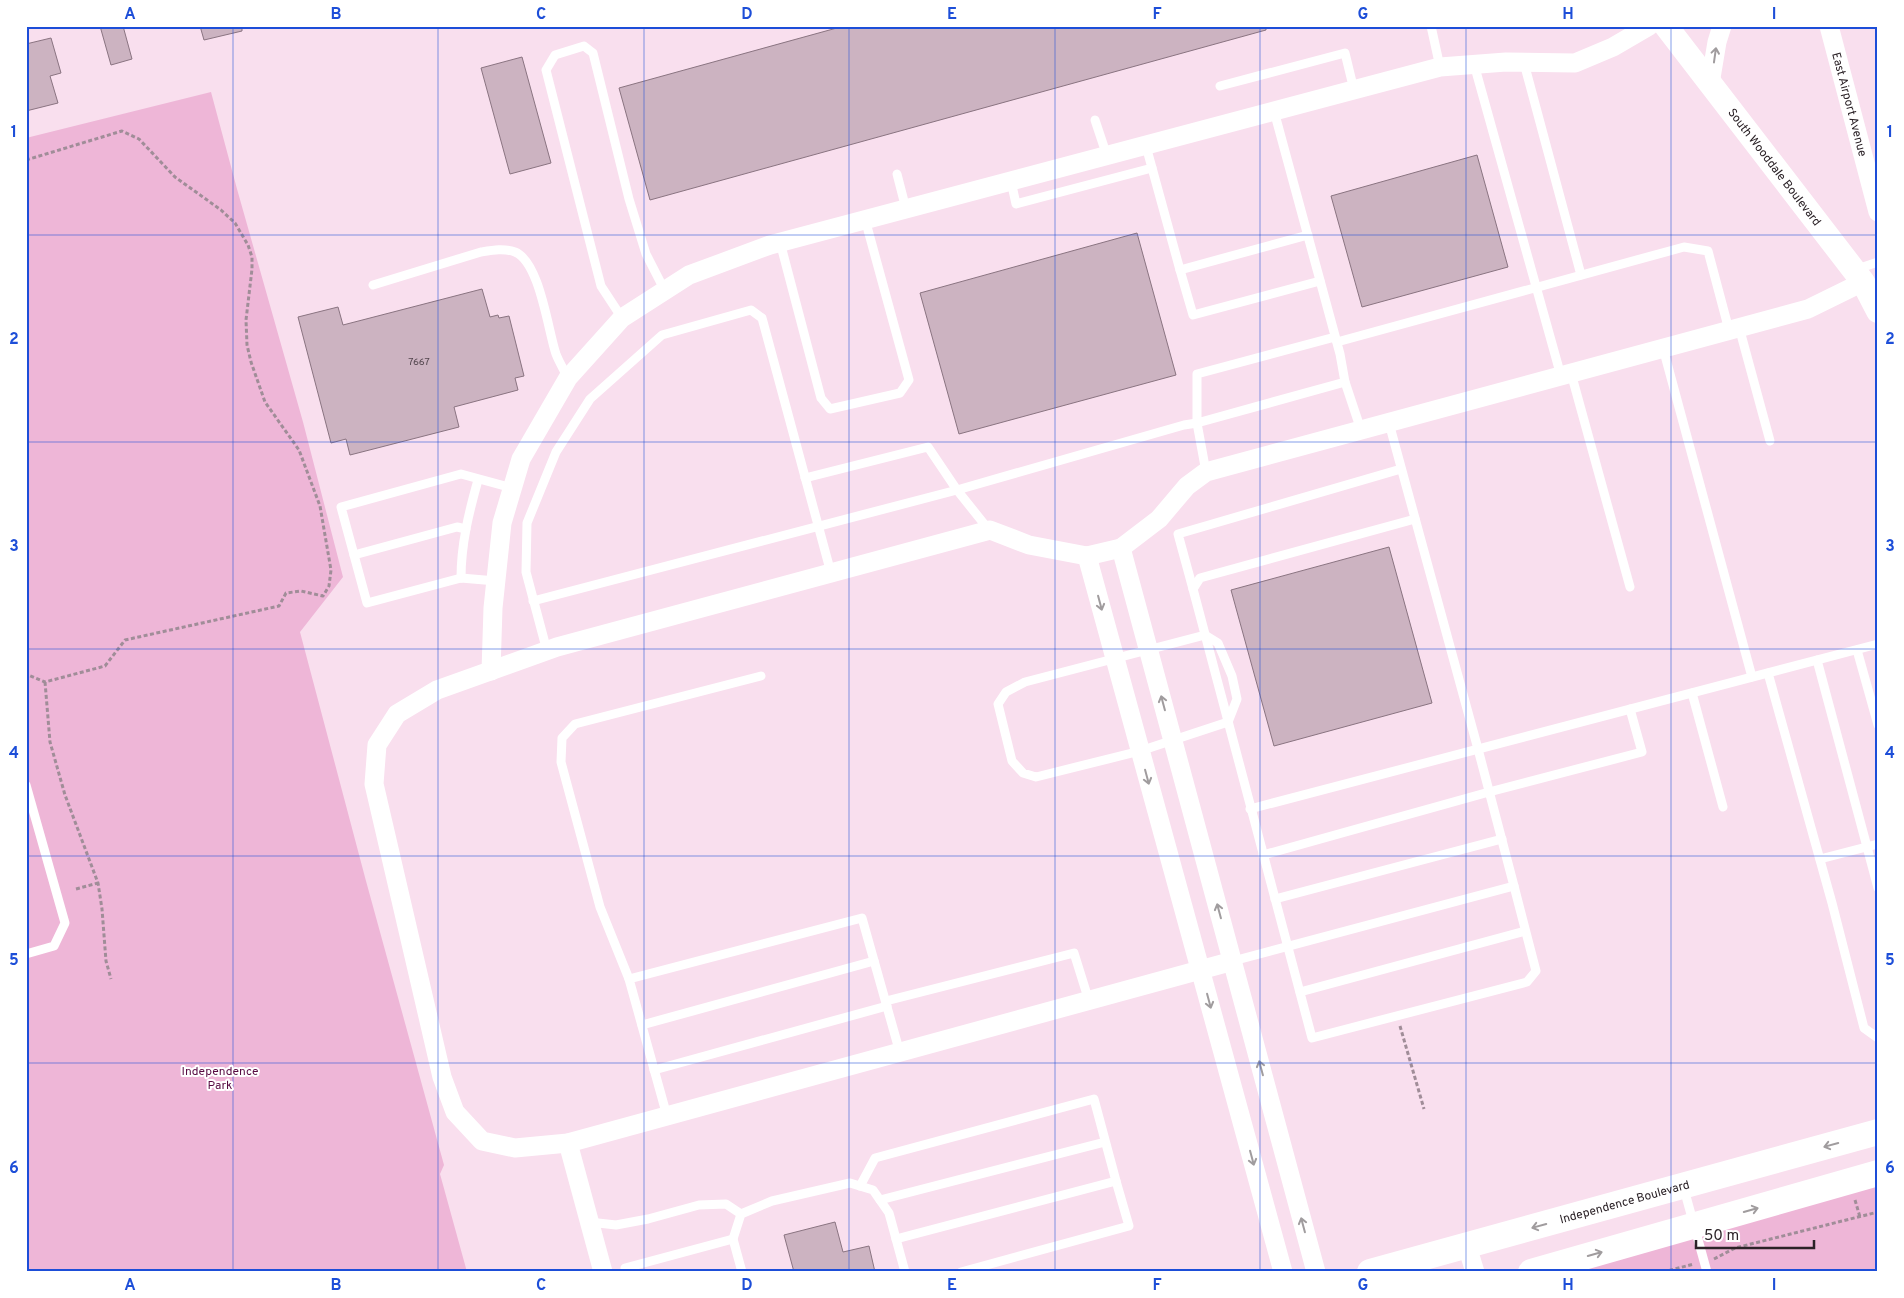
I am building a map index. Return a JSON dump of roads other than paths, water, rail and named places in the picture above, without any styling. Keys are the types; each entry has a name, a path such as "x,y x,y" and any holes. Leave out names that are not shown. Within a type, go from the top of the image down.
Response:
{"main road":[{"name":"Independence Boulevard","path":"1370,1272 1878,1132"},
{"path":"1531,1272 1878,1173"}],"street":[{"path":"491,671 493,608 502,523 521,459 568,378 622,318 689,275 780,242 1440,67 1524,62 1575,63 1613,47 1649,26"},
{"name":"South Wooddale Boulevard","path":"1666,26 1862,278 1878,311"},
{"path":"1710,84 1717,42 1722,26"},
{"name":"East Airport Avenue","path":"1830,26 1870,164 1878,212"},
{"path":"1233,961 568,1143 514,1148 482,1141 455,1112 442,1077 374,784 377,745 398,714 437,690 547,650 990,530 1029,544 1087,556 1121,548 1159,519 1186,486 1206,472 1808,309 1862,278"},
{"path":"1121,548 1316,1272"},
{"path":"1087,556 1283,1272"},
{"path":"568,1143 603,1272"},
{"path":"1467,1246 1475,1272"}],"lane":[{"path":"1431,26 1440,67"},
{"path":"622,318 601,286 546,70 555,55 584,46 593,53 629,199 646,254 665,291"},
{"path":"1220,86 1345,53 1354,90"},
{"path":"1524,62 1581,275"},
{"path":"1474,64 1536,287 1566,374 1630,586"},
{"path":"1274,111 1336,340 1345,382 1361,430"},
{"path":"1096,120 1107,156"},
{"path":"1146,146 1193,315 1320,281"},
{"path":"1011,181 1016,204 1152,168"},
{"path":"897,174 906,209"},
{"path":"780,242 821,398 830,409 900,393 909,380 865,220"},
{"path":"1180,270 1308,236"},
{"path":"1206,472 1198,423 1197,374 1336,340 1684,247 1708,252 1770,441"},
{"path":"373,285 481,252 498,249 517,253 528,264 536,282 551,328 556,353 568,378"},
{"path":"1862,278 1878,262"},
{"path":"547,650 526,572 527,524 556,452 590,399 662,335 751,310 762,318 831,573"},
{"path":"1663,348 1752,677"},
{"path":"533,601 957,490 1184,425 1198,423 1345,382"},
{"path":"1388,422 1415,519 1490,792 1536,971 1527,982 1312,1038 1178,534 1401,469"},
{"path":"805,478 928,447 957,490 990,530"},
{"path":"496,581 462,578 367,603 341,507 461,474 512,488"},
{"path":"462,578 461,557 478,480"},
{"path":"1193,588 1200,578 1415,519"},
{"path":"354,555 457,527 466,529"},
{"path":"1205,635 1218,643 1232,676 1237,699 1228,722 1140,751 1036,777 1023,773 1012,761 998,704 1006,692 1025,682 1148,649 1205,635"},
{"path":"1250,809 1878,644"},
{"path":"1857,650 1878,725"},
{"path":"1817,660 1878,888"},
{"path":"1768,673 1820,859 1864,1028 1878,1038"},
{"path":"667,1116 629,979 600,907 561,762 562,738 574,724 761,676"},
{"path":"1692,693 1723,807"},
{"path":"1263,855 1642,752 1630,709"},
{"path":"26,785 64,923 54,946 26,954"},
{"path":"1275,899 1502,839"},
{"path":"1820,859 1878,844"},
{"path":"1233,961 1514,886"},
{"path":"629,979 862,918 900,1053"},
{"path":"1300,992 1526,931"},
{"path":"654,1070 1074,953 1089,1001"},
{"path":"642,1025 874,961"},
{"path":"860,1186 876,1158 1094,1099 1129,1226 961,1272"},
{"path":"880,1200 1105,1142"},
{"path":"896,1239 1116,1181"},
{"path":"741,1214 780,1199 850,1183 873,1190 889,1213 905,1272"},
{"path":"1684,1186 1707,1272"},
{"path":"589,1222 616,1225 648,1219 699,1205 726,1204 741,1214"},
{"path":"741,1214 733,1239 742,1272"},
{"path":"625,1268 733,1239"}],"park label":[{"name":"Independence Park","path":"220,1078"}]}
